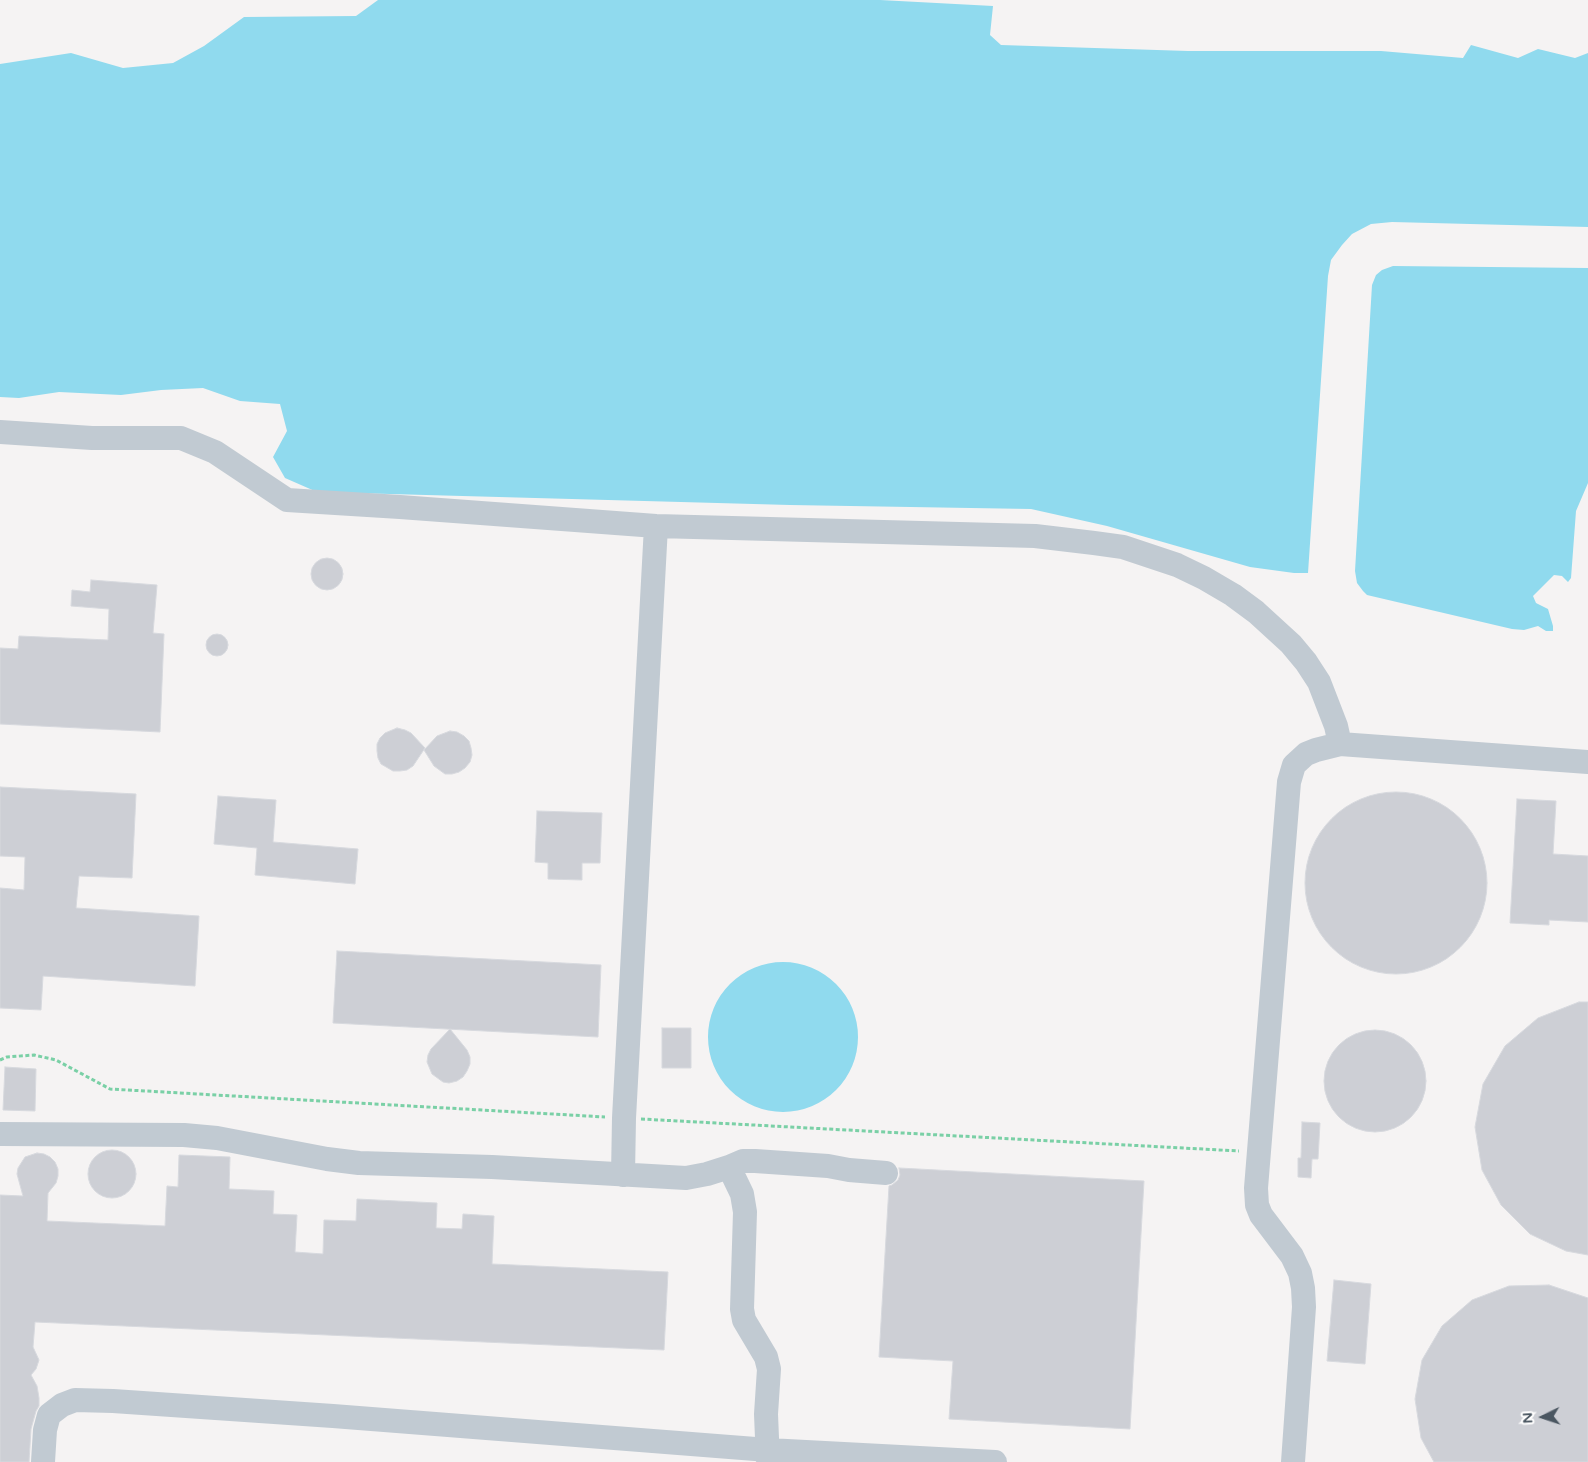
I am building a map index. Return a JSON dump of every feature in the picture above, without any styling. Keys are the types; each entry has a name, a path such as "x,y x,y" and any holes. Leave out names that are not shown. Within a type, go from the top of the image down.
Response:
{"street":[{"path":"0,432 92,438 180,438 215,452 287,500 656,526 1035,536 1123,547 1176,565 1204,578 1233,594 1273,626 1306,662 1319,682 1336,726 1340,744"},
{"path":"623,1175 625,1099 656,526"},
{"path":"1293,1462 1304,1307 1303,1288 1300,1273 1292,1256 1261,1215 1257,1204 1256,1188 1289,782 1294,765 1306,754 1340,744 1588,762"},
{"path":"0,1134 184,1135 217,1138 327,1159 359,1163 686,1178 707,1174 743,1161 828,1166 886,1173"},
{"path":"729,1167 742,1194 745,1212 742,1309 744,1320 766,1357 769,1369 766,1414 768,1456"},
{"path":"43,1462 48,1415 62,1405 75,1400 333,1416 768,1456 995,1462"}],"water":[{"path":"378,0 880,0 993,6 990,35 1001,45 1188,51 1381,51 1463,58 1471,45 1518,58 1538,49 1575,58 1588,53 1588,227 1392,222 1371,224 1352,234 1342,245 1331,260 1328,276 1308,573 1250,567 1107,526 1031,509 790,505 317,492 285,478 273,457 287,431 280,404 240,401 203,388 161,390 121,395 59,392 19,398 0,397 0,64 71,53 123,68 173,63 204,46 244,17 356,16"},
{"path":"1393,266 1588,268 1588,483 1576,511 1571,578 1568,582 1562,576 1554,575 1533,596 1536,603 1548,609 1553,631 1546,631 1538,626 1524,630 1512,629 1367,595 1357,583 1355,571 1372,285 1376,275 1382,270"},
{"path":"783,962 798,963 812,967 825,974 836,984 846,995 853,1008 857,1022 857,1052 853,1066 846,1079 836,1090 825,1100 812,1107 798,1111 783,1112 768,1111 754,1107 741,1100 730,1090 720,1079 713,1066 709,1052 708,1037 709,1022 713,1008 720,995 730,984 741,974 754,967 768,963"}],"building":[{"path":"327,558 339,562 343,574 339,586 327,590 315,586 311,574 315,562"},
{"path":"91,580 157,585 153,633 164,634 160,732 0,724 0,648 18,649 19,636 108,640 109,609 71,606 72,590 90,592"},
{"path":"217,634 225,637 228,645 225,653 217,656 209,653 206,645 209,637"},
{"path":"397,728 411,733 425,748 413,766 407,770 393,771 381,764 378,758 377,744 385,733"},
{"path":"450,731 457,732 469,741 472,755 470,762 465,768 459,772 445,774 434,766 424,750 437,736"},
{"path":"0,787 136,794 132,878 79,876 76,908 199,916 195,986 43,976 41,1010 0,1008 0,888 24,890 25,857 0,856"},
{"path":"1396,792 1414,794 1431,799 1460,819 1480,848 1485,865 1487,883 1485,901 1480,918 1460,947 1431,967 1414,972 1396,974 1378,972 1361,967 1332,947 1312,918 1307,901 1305,883 1307,865 1312,848 1332,819 1361,799 1378,794"},
{"path":"218,796 276,800 273,842 358,849 355,884 255,875 257,848 214,844"},
{"path":"1517,799 1556,801 1553,854 1588,856 1588,922 1549,920 1549,925 1510,923"},
{"path":"537,811 602,813 600,863 582,863 582,880 548,879 548,863 535,862"},
{"path":"337,951 601,965 598,1037 333,1023"},
{"path":"1579,1002 1588,1002 1588,1255 1566,1251 1530,1234 1501,1205 1482,1170 1475,1127 1483,1084 1505,1046 1538,1018"},
{"path":"662,1028 691,1028 691,1068 662,1068"},
{"path":"450,1029 467,1050 470,1064 463,1077 449,1083 443,1082 432,1074 427,1062 431,1049"},
{"path":"1365,1030 1385,1030 1404,1038 1418,1052 1426,1071 1423,1101 1418,1110 1404,1124 1385,1132 1365,1132 1346,1124 1332,1110 1324,1091 1324,1071 1332,1052 1346,1038"},
{"path":"5,1067 36,1069 35,1111 3,1110"},
{"path":"1302,1122 1320,1123 1318,1159 1312,1159 1311,1178 1298,1177 1298,1158 1301,1158"},
{"path":"107,1150 117,1150 129,1157 136,1169 136,1179 129,1191 117,1198 107,1198 99,1194 92,1187 88,1179 88,1169 92,1161 99,1154"},
{"path":"37,1153 50,1157 58,1169 56,1183 48,1193 47,1221 165,1226 167,1186 178,1187 179,1155 230,1157 229,1189 274,1191 273,1214 297,1215 295,1252 323,1254 324,1220 356,1221 357,1199 437,1203 436,1228 462,1229 463,1214 494,1216 492,1264 668,1272 664,1350 35,1322 33,1347 39,1360 36,1369 31,1375 37,1386 39,1406 31,1429 29,1462 0,1462 0,1195 23,1196 17,1174 18,1168 25,1157"},
{"path":"899,1168 1144,1181 1130,1429 949,1419 953,1361 879,1357 889,1186 898,1180 900,1175"},
{"path":"1334,1280 1371,1284 1365,1364 1327,1361"},
{"path":"1549,1285 1588,1298 1588,1462 1434,1462 1421,1438 1415,1399 1422,1360 1442,1326 1472,1300 1509,1286"}]}
